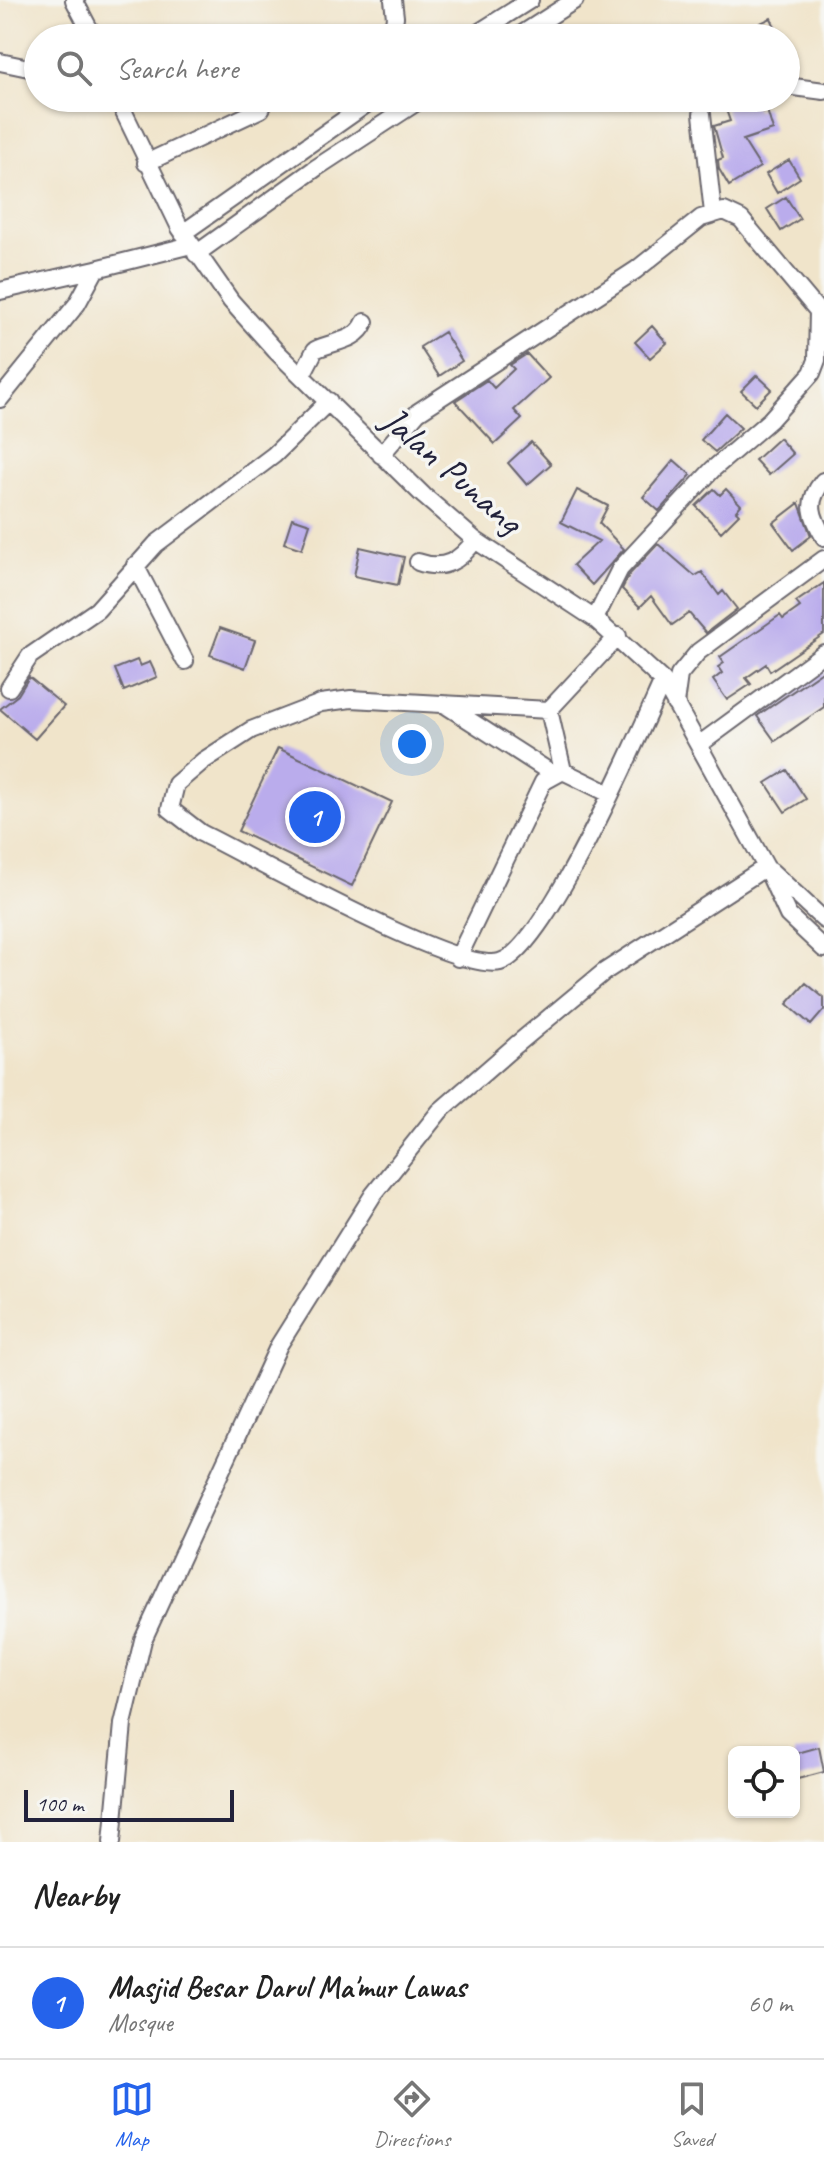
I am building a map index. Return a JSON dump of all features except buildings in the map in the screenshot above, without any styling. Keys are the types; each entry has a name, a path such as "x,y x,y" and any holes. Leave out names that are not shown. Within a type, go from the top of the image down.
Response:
{"street":[{"path":"74,0 87,24"},
{"path":"393,0 394,24"},
{"path":"492,24 530,0"},
{"path":"542,24 575,0"},
{"path":"0,62 24,67"},
{"path":"800,88 824,91"},
{"name":"Jalan Punang","path":"123,112 167,207 212,276 240,311 381,455 475,540 618,636 663,681 766,867 788,915 824,949"},
{"path":"146,163 255,112"},
{"path":"190,244 209,215 355,112"},
{"path":"0,291 225,235 316,168 402,112"},
{"path":"702,114 713,213"},
{"path":"167,207 180,214 209,215"},
{"path":"381,455 418,412 636,270 701,218 724,211 741,219 805,291 818,311 820,363 797,393 713,469 620,569 595,619"},
{"path":"212,276 217,250 225,235"},
{"path":"0,399 77,304 96,269"},
{"path":"302,375 315,350 344,341 356,334 365,322"},
{"path":"9,688 30,656 97,610 135,565 180,524 274,455 329,401"},
{"path":"823,481 811,498 810,508 824,537"},
{"path":"418,562 431,567 445,566 463,557 475,540"},
{"path":"675,706 679,675 698,652 824,559"},
{"path":"135,565 185,661"},
{"path":"618,636 549,710 351,699 296,710 251,730 187,773 173,791 170,809 201,833 458,958 481,965 503,962 524,945 557,896 610,794 663,681"},
{"path":"700,744 824,653"},
{"path":"445,705 558,772 610,794"},
{"path":"549,710 558,772"},
{"path":"458,958 543,782 558,772"},
{"path":"112,1842 123,1724 143,1640 279,1345 373,1195 440,1111 516,1045 604,972 766,867"},
{"name":"Jalan Punang","path":"766,867 824,920"}],"place":[{"name":"Masjid Besar Darul Ma'mur Lawas","path":"315,817"}]}
